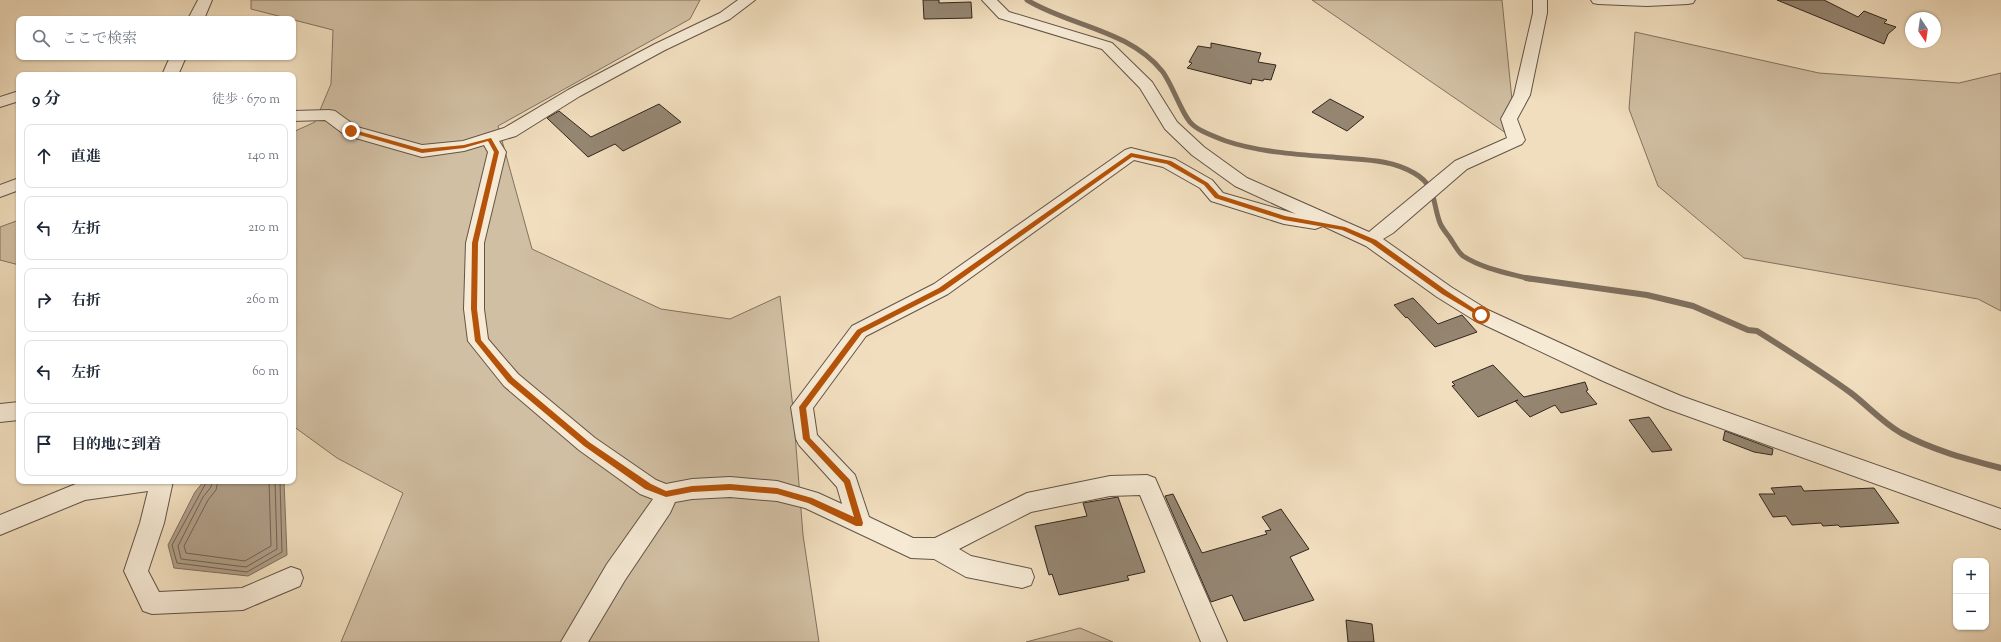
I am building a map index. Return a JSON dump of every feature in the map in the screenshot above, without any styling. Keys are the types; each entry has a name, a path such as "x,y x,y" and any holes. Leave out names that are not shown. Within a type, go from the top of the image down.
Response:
{"street":[{"path":"197,16 205,0"},
{"path":"296,116 329,115 351,131 422,151 464,146 510,132 574,93 660,47 726,16 748,0"},
{"path":"990,0 1004,15 1107,46 1146,85 1171,125 1198,151 1240,182 1373,241 1444,292 1481,315 1610,375 1673,402 2001,519"},
{"path":"1373,241 1377,234 1386,229 1461,165 1516,140 1509,119 1522,95 1540,13 1540,0"},
{"path":"1598,0 1647,2 1688,0"},
{"path":"171,72 177,60"},
{"path":"0,102 16,97"},
{"path":"489,139 497,152 475,243 474,309 478,341 511,380 587,444 648,487 666,494 692,489 730,487 777,491 810,500 911,548 937,549 966,566 1022,577"},
{"path":"859,523 847,482 807,439 802,407 859,331 942,289 1131,154 1169,163 1206,184 1217,196 1284,218 1343,228"},
{"path":"0,191 16,185"},
{"path":"0,413 16,411"},
{"path":"0,525 84,491 134,484"},
{"path":"161,484 152,523 136,571 152,603 243,599 291,578"},
{"path":"937,549 1027,503 1110,486 1147,485 1214,642"},
{"path":"574,642 616,572 662,506 666,494"}],"shaded area":[{"path":"251,0 700,0 690,19 498,126 532,249 661,309 730,319 780,296 793,408 803,535 819,642 341,642 403,493 337,458 296,428 296,131 315,122 331,84 333,30 296,21 296,16 278,16 251,9"},
{"path":"1312,0 1502,0 1516,140"},
{"path":"1635,32 1819,73 1959,83 2001,73 2001,311 1978,299 1744,258 1658,186 1629,109"},
{"path":"16,221 16,264 0,260 0,227"},
{"path":"1080,628 1113,642 1026,642"}],"water":[{"path":"202,484 284,484 287,555 248,576 174,568 168,545 195,492"}],"building":[{"path":"923,0 939,0 939,3 971,2 972,18 924,19"},
{"path":"1777,0 1824,0 1858,17 1864,11 1887,20 1884,23 1896,27 1888,34 1884,44"},
{"path":"1211,43 1261,53 1258,62 1276,65 1271,80 1264,79 1263,81 1252,79 1251,84 1187,68 1192,63 1189,62 1198,46 1211,48"},
{"path":"1330,99 1364,117 1347,131 1312,112"},
{"path":"659,104 681,122 623,151 615,144 588,157 547,118 559,111 591,137"},
{"path":"1413,298 1438,324 1462,315 1477,332 1435,347 1394,305"},
{"path":"1493,365 1524,397 1585,382 1588,390 1586,391 1597,404 1561,413 1555,405 1530,417 1515,401 1478,417 1452,386 1455,385 1452,382"},
{"path":"1649,417 1672,450 1652,452 1629,420"},
{"path":"1725,431 1773,449 1772,455 1754,452 1723,440"},
{"path":"1801,486 1804,491 1874,488 1899,523 1840,527 1838,525 1823,526 1821,523 1792,525 1786,516 1773,517 1759,494 1775,494 1771,488"},
{"path":"1173,494 1202,553 1267,534 1265,531 1271,530 1262,517 1281,509 1309,549 1290,557 1314,600 1244,621 1232,595 1211,602 1165,496"},
{"path":"1118,497 1145,572 1127,576 1129,580 1059,595 1052,574 1049,575 1035,526 1087,516 1083,503"},
{"path":"1346,620 1372,624 1374,642 1348,642"}],"waterway":[{"path":"1027,0 1044,9 1116,37 1133,46 1148,57 1166,76 1181,108 1189,121 1200,130 1226,141 1254,148 1269,151 1379,161 1397,165 1414,173 1427,183 1433,195 1441,225 1463,256 1479,264 1504,273 1530,279"},
{"path":"1526,278 1647,295 1693,306 1748,330 1757,331 1840,385 1901,433 1937,449 2001,468"}],"route":[{"path":"351,131 422,151 464,146 489,139 497,152 475,243 474,309 478,341 511,380 587,444 648,487 666,494 692,489 730,487 777,491 810,500 859,523 847,482 807,439 802,407 859,331 942,289 1131,154 1169,163 1206,184 1217,196 1284,218 1343,228 1373,241 1444,292 1481,315"}]}
